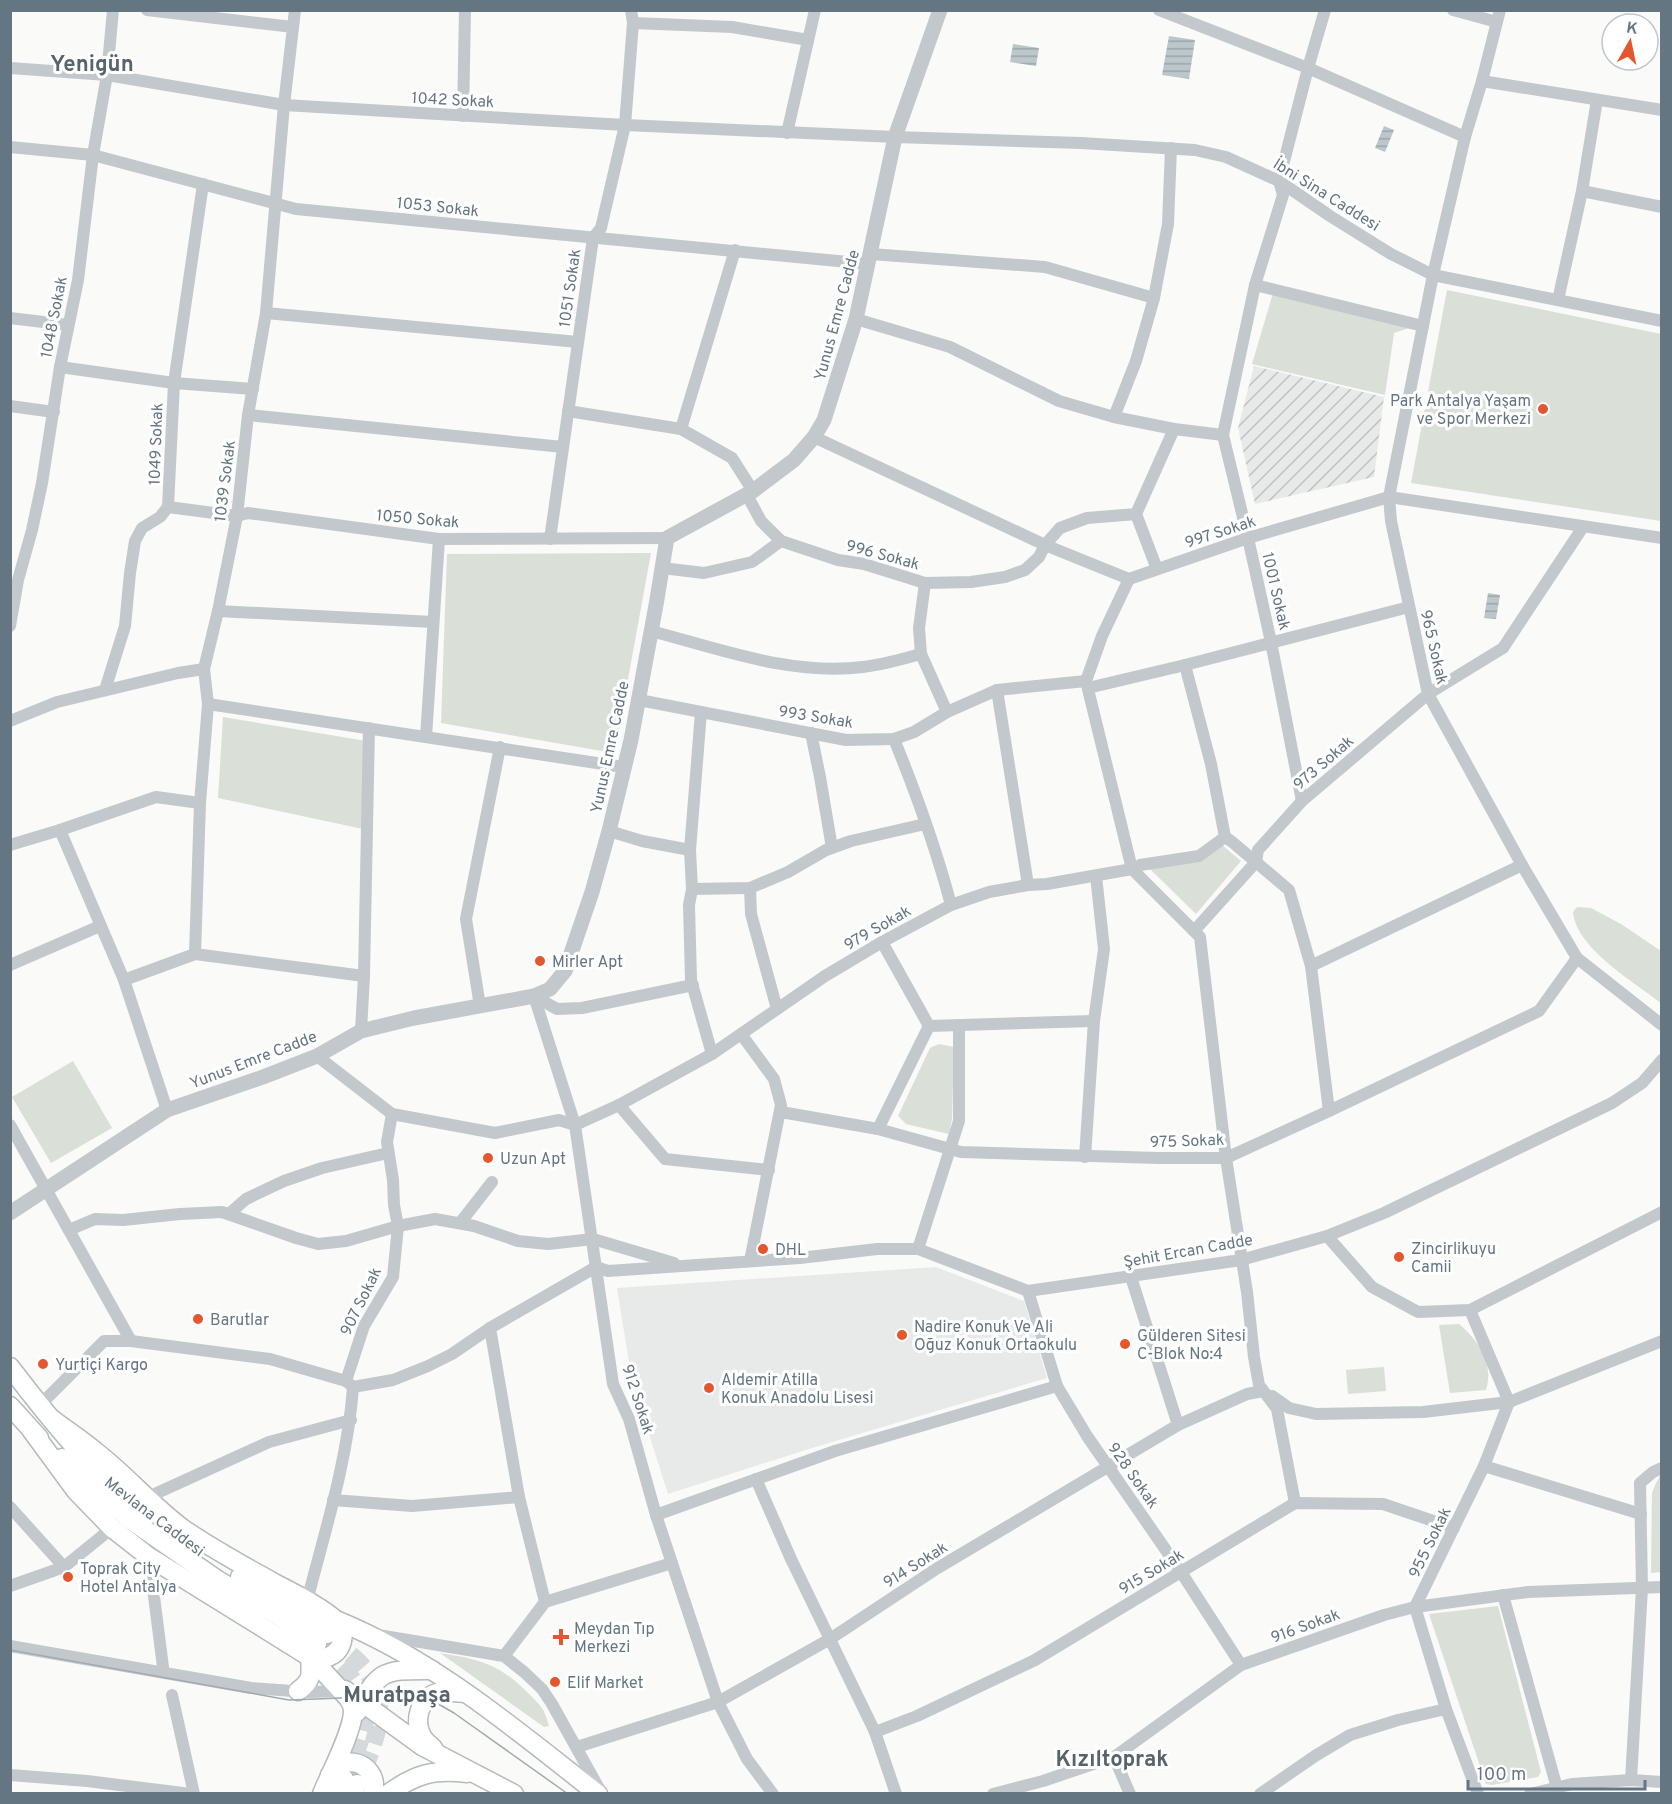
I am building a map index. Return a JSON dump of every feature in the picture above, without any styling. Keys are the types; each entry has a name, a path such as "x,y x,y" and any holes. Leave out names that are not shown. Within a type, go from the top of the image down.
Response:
{"main road":[{"name":"Mevlana Caddesi","path":"10,1367 85,1460 116,1489 182,1540 304,1616 322,1639"},
{"name":"Mevlana Caddesi","path":"10,1406 32,1431 128,1518 216,1579 322,1639"},
{"path":"46,1412 97,1452 181,1527 224,1555 307,1601 322,1639 330,1677 355,1693 422,1746 476,1774 490,1788 514,1794"},
{"path":"32,1431 76,1491 112,1528 149,1557 322,1639 368,1633 468,1693 600,1794"},
{"path":"298,1691 308,1684 322,1639"},
{"path":"322,1794 349,1786 350,1725 355,1693 387,1672 433,1670"},
{"path":"441,1756 420,1733 418,1719 420,1710 425,1700 435,1694 468,1693"},
{"path":"388,1794 418,1775 449,1771 476,1774"}],"street":[{"name":"1048 Sokak","path":"10,626 18,580 42,483 60,367 78,280 93,155 107,75 113,10"},
{"path":"147,10 293,27"},
{"name":"1039 Sokak","path":"195,954 200,803 208,704 204,669 237,516 248,416 266,313 284,105 295,10"},
{"path":"463,116 465,10"},
{"path":"787,133 815,10"},
{"name":"Yunus Emre Cadde","path":"10,1213 167,1110 317,1056 361,1031 414,1018 534,996 550,989 565,971 592,892 631,740 667,538 750,493 794,460 814,437 824,420 856,319 896,137 940,10"},
{"path":"1159,10 1308,68 1465,136"},
{"name":"1001 Sokak","path":"1302,801 1271,642 1223,435 1256,285 1283,195 1279,181 1325,10"},
{"path":"1453,10 1499,16"},
{"name":"965 Sokak","path":"1499,16 1465,136 1433,275 1389,497 1391,522 1428,694 1522,865 1577,958 1662,1025"},
{"path":"632,17 732,27 808,40"},
{"name":"1051 Sokak","path":"550,539 593,238 601,228 625,125 632,17"},
{"name":"1042 Sokak","path":"10,68 107,75 284,105 625,125 896,137"},
{"path":"1482,81 1662,110"},
{"path":"1557,300 1582,191 1597,100"},
{"name":"İbni Sina Caddesi","path":"896,137 1171,148 1195,150 1226,157 1279,181 1391,254 1433,275 1662,321"},
{"name":"1053 Sokak","path":"10,147 93,155 296,209 735,250 1045,267 1154,298"},
{"path":"1114,417 1136,362 1154,298 1168,224 1171,148"},
{"name":"1049 Sokak","path":"105,690 125,626 135,541 142,528 160,517 168,507 174,383 203,184"},
{"path":"1582,191 1662,207"},
{"path":"568,411 681,429 735,250"},
{"path":"1256,285 1423,326"},
{"path":"266,313 578,342"},
{"path":"10,318 68,325"},
{"path":"856,319 950,347 1059,401 1114,417 1174,429 1223,435"},
{"path":"60,367 174,383 253,388"},
{"path":"10,405 54,412"},
{"path":"248,416 562,447"},
{"name":"996 Sokak","path":"681,429 732,458 761,521 781,541 838,560 864,564 925,583 970,582 1005,577 1025,570 1039,557 1045,545 1060,528 1087,518 1136,514"},
{"path":"1157,569 1136,514 1174,429"},
{"path":"814,437 1045,545 1129,579 1102,636 1087,684 1132,869 1200,937 1226,1158 1259,1384 1277,1409 1295,1503 1383,1504 1454,1528"},
{"name":"997 Sokak","path":"1129,579 1248,538 1389,497 1662,538"},
{"name":"1050 Sokak","path":"168,507 237,516 248,513 439,539 667,538"},
{"name":"973 Sokak","path":"1194,931 1256,862 1258,850 1302,801 1428,694 1503,648 1583,527"},
{"path":"426,737 439,539"},
{"path":"662,568 705,573 752,562 781,541"},
{"path":"925,583 919,628 921,654 947,712"},
{"name":"993 Sokak","path":"639,700 846,740 894,739 914,732 947,712 997,690 1087,684 1185,665 1409,607"},
{"path":"218,611 433,622"},
{"path":"651,631 787,666 862,668 921,654"},
{"path":"1185,665 1211,764 1225,837 1289,891 1311,966 1329,1111"},
{"path":"10,721 57,702 178,672 204,669"},
{"path":"997,690 1028,885"},
{"path":"208,704 623,766"},
{"path":"701,712 690,849 692,889 689,905 693,985 712,1054"},
{"path":"361,1031 369,728"},
{"path":"811,733 832,848"},
{"path":"894,739 914,788 951,905"},
{"path":"480,1006 466,918 500,747"},
{"path":"10,845 156,797 200,803"},
{"path":"692,889 750,888 788,872 813,856 851,841 925,824"},
{"path":"60,830 124,980 167,1110"},
{"path":"609,831 642,841 690,849"},
{"name":"979 Sokak","path":"575,1125 619,1105 712,1054 825,976 951,905 989,892 1096,876 1132,869 1140,865 1199,856 1225,837"},
{"path":"1311,966 1522,865"},
{"path":"1085,1157 1094,1021 1104,949 1096,876"},
{"path":"750,888 750,914 777,1009"},
{"path":"10,965 100,926"},
{"path":"882,942 929,1026"},
{"path":"124,980 195,954 364,976"},
{"name":"975 Sokak","path":"781,1112 878,1129 961,1152 1085,1157 1226,1158 1539,1011 1577,958"},
{"path":"534,996 557,1009 582,1008 693,985"},
{"name":"912 Sokak","path":"534,996 575,1125 613,1384 629,1419 656,1515 718,1702 747,1759 772,1794"},
{"path":"929,1026 1094,1021"},
{"path":"878,1129 929,1026"},
{"path":"918,1249 959,1121 959,1026"},
{"path":"741,1034 774,1079 781,1105 750,1261"},
{"path":"317,1056 392,1114 495,1133 559,1120 575,1125"},
{"name":"Şehit Ercan Cadde","path":"596,1267 608,1271 800,1258 877,1249 918,1249 1028,1291 1240,1260 1327,1236 1395,1208 1612,1102 1642,1083 1662,1060"},
{"path":"619,1105 665,1159 768,1170"},
{"name":"907 Sokak","path":"307,1601 351,1420 350,1384 364,1326 393,1277 398,1226 387,1142 392,1114"},
{"path":"10,1125 131,1341"},
{"path":"229,1214 246,1199 284,1181 322,1168 388,1153"},
{"path":"460,1224 492,1182"},
{"name":"Şehit Ercan Cadde","path":"69,1230 95,1219 123,1220 222,1212 318,1244 345,1241 398,1226 435,1219 474,1226 518,1241 548,1244 593,1239 681,1266"},
{"path":"1327,1236 1372,1287 1418,1312 1470,1310 1661,1214"},
{"path":"46,1412 104,1341 131,1341 270,1359 350,1384 393,1380 452,1354 490,1328 596,1267"},
{"path":"1131,1277 1178,1425"},
{"name":"928 Sokak","path":"1028,1291 1057,1386 1087,1436 1181,1572 1241,1665"},
{"path":"1470,1310 1509,1402"},
{"path":"490,1328 519,1497 545,1602"},
{"path":"1263,1391 1289,1408 1316,1414 1423,1412 1509,1402 1662,1341"},
{"path":"656,1515 835,1451 1057,1386"},
{"name":"914 Sokak","path":"577,1747 718,1702 830,1639 936,1569 1178,1425 1247,1394 1263,1391"},
{"name":"955 Sokak","path":"1415,1607 1484,1466 1509,1402"},
{"path":"10,1416 32,1431"},
{"path":"146,1498 269,1442 351,1420"},
{"path":"1484,1466 1641,1514"},
{"path":"1631,1780 1642,1588 1640,1483 1662,1468"},
{"path":"756,1479 791,1559 875,1732 896,1794"},
{"path":"333,1500 412,1506 519,1497"},
{"name":"915 Sokak","path":"875,1732 917,1716 1035,1660 1295,1503"},
{"path":"10,1507 64,1567"},
{"path":"10,1586 64,1567 112,1528"},
{"path":"149,1557 163,1667"},
{"path":"504,1656 545,1602 672,1563"},
{"name":"916 Sokak","path":"993,1794 1043,1781 1114,1757 1241,1665 1384,1615 1415,1607 1528,1592 1662,1587"},
{"path":"1503,1595 1557,1788"},
{"path":"1415,1607 1446,1709 1478,1794"},
{"path":"368,1633 504,1656 542,1689 577,1747 600,1794"},
{"path":"10,1646 251,1688 355,1693"},
{"path":"10,1775 124,1789 193,1794 172,1695"},
{"path":"1260,1794 1350,1735 1398,1720 1446,1709"},
{"path":"1114,1757 1130,1794"},
{"path":"1530,1794 1572,1784 1631,1780 1662,1782"}],"shaded area":[{"path":"1169,36 1195,40 1189,79 1162,75"},
{"path":"1013,44 1039,48 1036,66 1010,62"},
{"path":"1384,126 1394,130 1385,152 1375,148"},
{"name":"Park Antalya Yaşam ve Spor Merkezi","path":"1447,290 1661,334 1661,521 1411,483"},
{"path":"1273,293 1409,328 1394,333 1385,395 1252,364"},
{"path":"1254,366 1384,397 1374,477 1255,504 1238,428"},
{"path":"651,553 616,745 613,750 608,752 441,723 447,554"},
{"path":"1488,593 1500,595 1496,619 1484,618"},
{"path":"223,717 366,741 363,829 218,798"},
{"path":"1222,845 1241,861 1196,914 1149,868"},
{"path":"1577,907 1591,908 1621,924 1661,951 1661,1003 1595,951 1577,925 1573,912"},
{"path":"939,1044 954,1047 952,1119 949,1134 906,1124 898,1116 930,1048"},
{"path":"73,1061 112,1128 51,1163 12,1097"},
{"path":"936,1267 1024,1301 1047,1378 812,1448 668,1494 632,1381 617,1288"},
{"path":"1459,1324 1473,1338 1483,1354 1488,1371 1486,1390 1450,1393 1439,1325"},
{"path":"1384,1367 1386,1391 1348,1394 1346,1370"},
{"path":"1660,1476 1661,1572 1651,1573 1652,1493"},
{"path":"1498,1606 1541,1772 1538,1777 1492,1785 1486,1784 1429,1614"},
{"path":"440,1653 488,1664 507,1675 538,1703 549,1726 544,1727"}],"tunnel":[{"path":"330,1637 365,1669 378,1696 379,1710 375,1738 359,1779"},
{"path":"321,1648 352,1679 360,1692 364,1706 365,1721 361,1737 345,1777"}],"tram line":[{"path":"10,1650 289,1700 420,1695 454,1713 568,1794"}],"place":[{"name":"Park Antalya Yaşam ve Spor Merkezi","path":"1543,409"},
{"name":"Mirler Apt","path":"540,961"},
{"name":"Uzun Apt","path":"488,1158"},
{"name":"DHL","path":"763,1249"},
{"name":"Zincirlikuyu Camii","path":"1399,1257"},
{"name":"Barutlar","path":"198,1319"},
{"name":"Nadire Konuk Ve Ali Oğuz Konuk Ortaokulu","path":"902,1335"},
{"name":"Gülderen Sitesi C-Blok No:4","path":"1125,1344"},
{"name":"Yurtiçi Kargo","path":"43,1364"},
{"name":"Aldemir Atilla Konuk Anadolu Lisesi","path":"709,1388"},
{"name":"Toprak City Hotel Antalya","path":"68,1577"},
{"name":"Meydan Tıp Merkezi","path":"561,1637"},
{"name":"Elif Market","path":"555,1682"}],"district":[{"name":"Yenigün","path":"92,63"},
{"name":"Muratpaşa","path":"397,1694"},
{"name":"Kızıltoprak","path":"1112,1758"}]}
